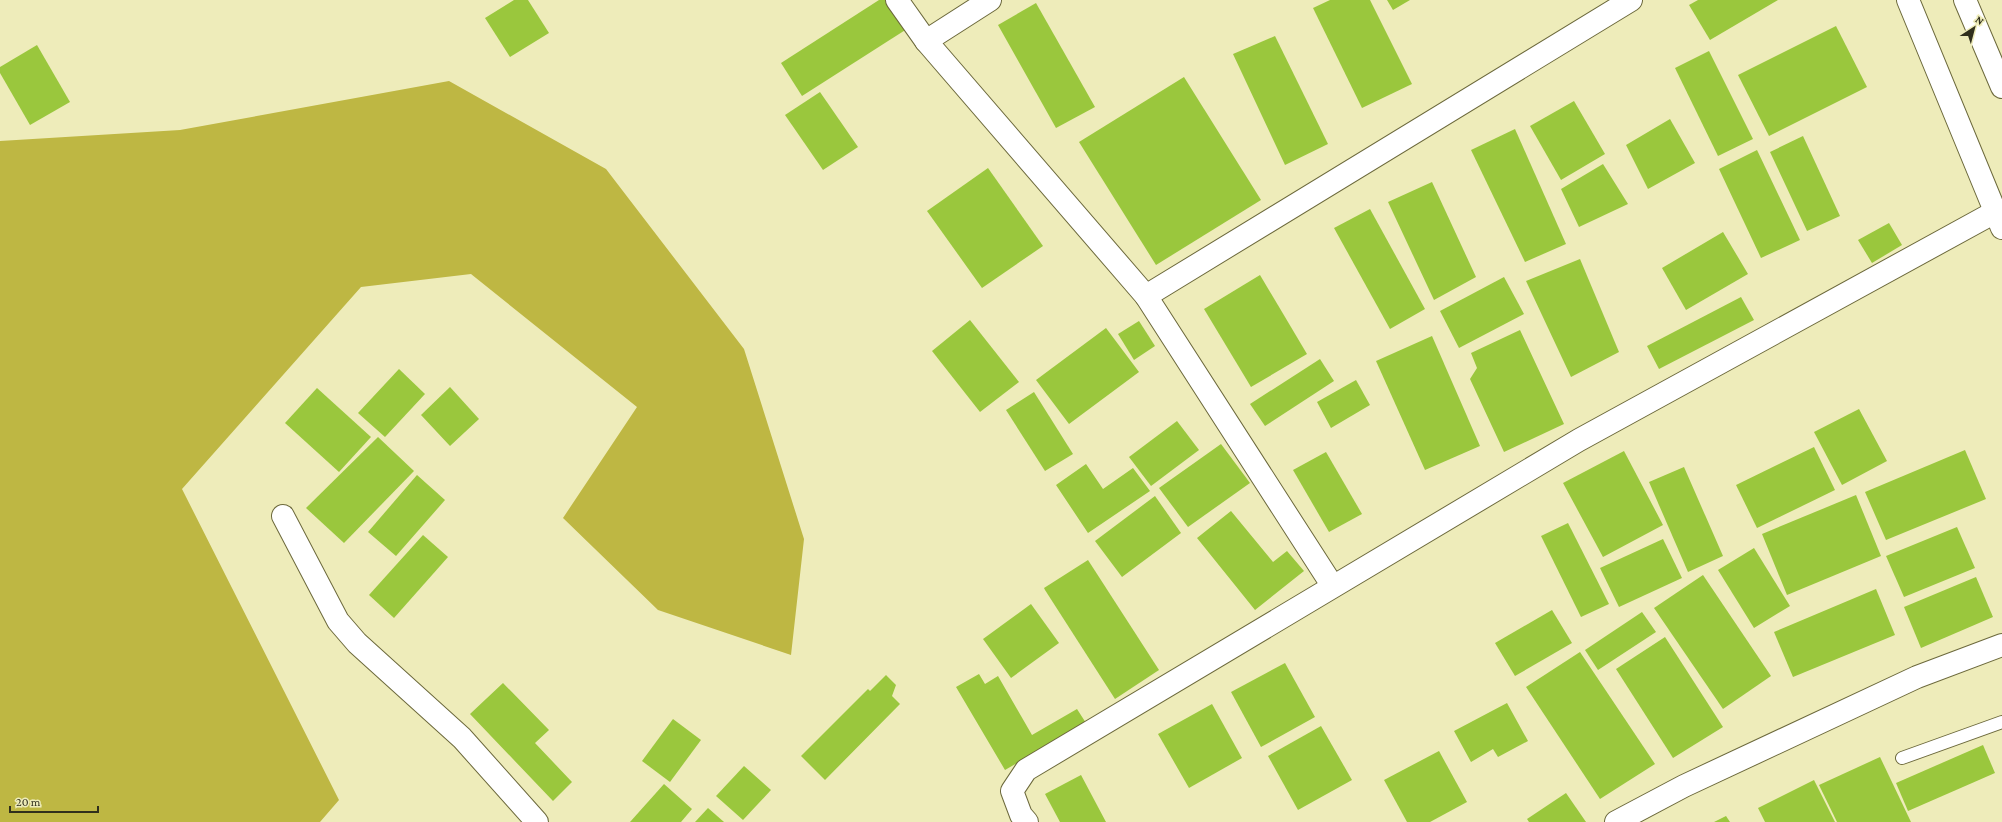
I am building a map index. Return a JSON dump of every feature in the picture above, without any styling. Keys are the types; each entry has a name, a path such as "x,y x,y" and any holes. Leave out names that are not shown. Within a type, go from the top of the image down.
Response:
{"street":[{"path":"897,0 926,41 1146,296 1332,585"},
{"path":"926,41 990,0"},
{"path":"1146,296 1631,0"},
{"path":"1027,822 1021,815 1012,791 1026,770 1332,585 1586,436 1998,220 1908,0"},
{"path":"1965,0 2002,87"},
{"path":"283,516 338,621 357,643 462,738 537,822"},
{"path":"1616,822 1684,786 1917,677 2002,645"}],"lane":[{"path":"1902,758 2002,722"}],"shaded area":[{"path":"449,81 606,169 744,349 804,539 791,655 658,610 563,518 637,407 471,274 361,287 182,489 339,800 320,822 0,822 0,141 180,130"}],"building":[{"path":"514,0 528,0 549,33 510,57 485,18"},
{"path":"879,0 893,0 910,27 802,96 781,63"},
{"path":"1330,0 1370,0 1412,84 1362,108 1313,8"},
{"path":"1387,0 1410,0 1393,10"},
{"path":"1698,0 1778,0 1710,40 1689,5"},
{"path":"1036,3 1095,107 1056,128 998,25"},
{"path":"1836,26 1867,87 1769,136 1738,75"},
{"path":"1275,36 1328,144 1285,165 1233,54"},
{"path":"37,45 70,102 30,125 0,73 0,67"},
{"path":"1709,51 1753,139 1718,156 1675,68"},
{"path":"1184,77 1261,200 1156,265 1079,142"},
{"path":"820,92 858,147 823,170 785,115"},
{"path":"1574,101 1605,154 1561,180 1530,126"},
{"path":"1670,119 1695,163 1648,189 1626,145"},
{"path":"1515,129 1566,244 1525,262 1471,150"},
{"path":"1803,136 1840,216 1807,231 1770,152"},
{"path":"1757,150 1800,240 1761,258 1719,169"},
{"path":"1603,164 1628,204 1579,227 1561,189"},
{"path":"988,168 1043,246 982,288 927,211"},
{"path":"1432,182 1476,277 1434,300 1388,202"},
{"path":"1370,209 1425,309 1390,329 1334,228"},
{"path":"1889,223 1902,245 1872,263 1858,240"},
{"path":"1723,232 1748,274 1686,310 1662,268"},
{"path":"1580,259 1619,352 1571,377 1526,281"},
{"path":"1260,275 1307,354 1251,387 1204,309"},
{"path":"1504,277 1524,314 1459,348 1440,311"},
{"path":"1741,297 1754,320 1659,369 1647,346"},
{"path":"970,320 1019,382 980,412 932,351"},
{"path":"1139,321 1155,346 1134,360 1118,334"},
{"path":"1106,328 1139,372 1069,424 1036,380"},
{"path":"1520,330 1564,424 1504,452 1470,379 1477,368 1471,353"},
{"path":"1432,336 1480,446 1425,470 1376,361"},
{"path":"1320,359 1334,381 1265,426 1250,404"},
{"path":"399,369 425,394 385,437 358,413"},
{"path":"1356,380 1370,405 1331,428 1317,402"},
{"path":"450,387 479,419 450,446 421,415"},
{"path":"317,388 371,437 339,472 285,423"},
{"path":"1034,392 1073,454 1045,471 1006,410"},
{"path":"1859,409 1887,461 1842,485 1814,432"},
{"path":"1177,421 1199,450 1151,486 1129,457"},
{"path":"378,437 414,471 344,543 306,508"},
{"path":"1221,444 1250,483 1188,527 1159,488"},
{"path":"1814,447 1835,490 1757,528 1736,485"},
{"path":"1965,450 1986,499 1886,540 1865,492"},
{"path":"1624,451 1663,525 1603,557 1563,483"},
{"path":"1326,452 1362,514 1329,532 1293,470"},
{"path":"1086,464 1103,489 1133,468 1150,491 1088,533 1056,485"},
{"path":"1684,467 1723,556 1688,572 1649,482"},
{"path":"417,475 445,500 396,556 368,532"},
{"path":"1856,495 1881,556 1787,595 1762,534"},
{"path":"1155,496 1181,533 1122,577 1095,541"},
{"path":"1231,511 1273,562 1287,551 1304,571 1255,610 1197,538"},
{"path":"1568,523 1609,604 1581,617 1541,536"},
{"path":"1957,527 1975,568 1904,597 1886,556"},
{"path":"423,535 448,557 394,618 369,595"},
{"path":"1663,539 1682,578 1619,607 1600,568"},
{"path":"1754,548 1790,606 1754,628 1718,570"},
{"path":"1088,560 1159,670 1115,699 1044,588"},
{"path":"1703,575 1771,676 1723,709 1654,608"},
{"path":"1976,577 1993,617 1921,648 1904,607"},
{"path":"1876,589 1895,635 1793,677 1774,632"},
{"path":"1031,604 1059,643 1011,678 983,639"},
{"path":"1552,610 1572,643 1515,676 1495,643"},
{"path":"1642,612 1656,632 1598,670 1585,650"},
{"path":"1665,637 1723,727 1673,758 1616,669"},
{"path":"1580,652 1655,764 1600,799 1526,687"},
{"path":"1285,663 1315,717 1261,747 1231,692"},
{"path":"979,674 985,684 998,676 1032,735 1077,709 1086,723 1005,770 956,687"},
{"path":"886,675 896,685 892,696 900,704 825,780 801,756 868,689 870,691"},
{"path":"503,683 549,730 535,743 572,782 553,801 470,714"},
{"path":"1507,703 1528,741 1498,757 1493,749 1471,762 1454,731"},
{"path":"1212,704 1242,758 1189,788 1158,734"},
{"path":"673,719 701,740 670,782 642,761"},
{"path":"1321,726 1352,780 1298,810 1268,756"},
{"path":"1983,745 1995,773 1908,811 1896,783"},
{"path":"1439,751 1467,802 1430,822 1407,822 1384,780"},
{"path":"1880,757 1911,822 1837,822 1819,785"},
{"path":"744,766 771,790 743,820 716,796"},
{"path":"1081,775 1106,822 1060,822 1045,794"},
{"path":"1814,780 1835,822 1765,822 1758,808"},
{"path":"664,784 692,809 681,822 630,822"},
{"path":"1566,793 1586,822 1529,822 1527,819"},
{"path":"708,808 724,822 695,822"},
{"path":"1726,816 1730,822 1714,822"}]}
